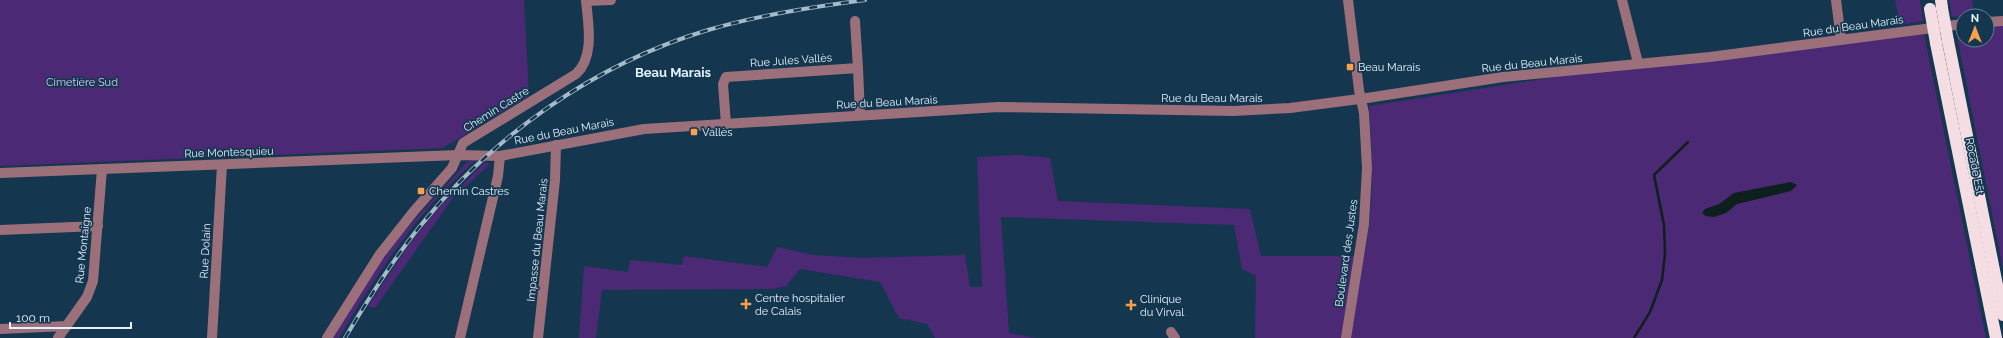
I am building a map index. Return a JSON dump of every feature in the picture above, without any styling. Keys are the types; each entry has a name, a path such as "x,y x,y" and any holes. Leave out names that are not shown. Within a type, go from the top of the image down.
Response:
{"highway":[{"name":"Rocade Est","path":"1942,4 1948,41 2003,315"},
{"name":"Rocade Est","path":"1929,5 1996,338"}],"street":[{"path":"586,0 610,0"},
{"name":"Chemin Castre","path":"328,338 386,245 414,210 452,168 463,143 576,74 584,66 588,52 586,0"},
{"name":"Boulevard des Justes","path":"1346,338 1362,240 1366,192 1366,145 1348,0"},
{"path":"1622,0 1638,63"},
{"path":"1836,0 1841,40"},
{"path":"855,21 860,115"},
{"name":"Rue du Beau Marais","path":"458,155 500,156 635,130 860,115 1012,107 1247,111 1290,108 1361,99 1503,77 1724,55 1955,25"},
{"name":"Rue Jules Vallès","path":"726,124 723,84 726,78 858,68"},
{"name":"Impasse du Beau Marais","path":"538,338 555,180 556,145"},
{"name":"Rue Montesquieu","path":"0,173 458,155"},
{"path":"460,338 498,176 500,156"},
{"name":"Rue Dolain","path":"212,338 222,165"},
{"name":"Rue Montaigne","path":"58,338 90,290 94,276 102,169"},
{"path":"0,230 98,226"},
{"path":"0,329 67,326"}],"green space":[{"name":"Cimetière Sud","path":"0,0 524,0 529,96 443,148 0,166"},
{"path":"1895,0 1920,0 1923,21 1900,25"},
{"path":"1949,0 1972,0 1973,8 1955,8 1955,17 1952,17"},
{"path":"1995,25 2003,25 2003,269 1959,48 1995,48"},
{"path":"1924,34 1986,338 1255,338 1256,276 1242,269 1234,225 1001,217 1009,333 1037,338 935,338 927,324 899,318 880,282 800,269 786,286 772,289 602,290 596,338 579,338 584,266 628,272 630,260 682,265 684,256 767,267 777,247 813,255 861,258 965,255 970,287 982,287 977,157 1019,155 1050,158 1058,201 1250,209 1261,256 1364,256 1370,218 1372,181 1369,106 1562,76"},
{"path":"468,161 475,161 454,180 417,222 368,290 339,338 332,338 389,248"},
{"path":"485,162 490,164 452,199 375,308 368,306 408,246 435,212"}],"shaded area":[{"path":"1791,182 1797,185 1791,191 1737,204 1726,213 1714,217 1706,216 1702,213 1705,209 1719,204 1734,193"}],"waterway":[{"path":"1634,338 1650,312 1662,280 1665,254 1664,225 1654,175 1688,142"}],"railway":[{"path":"345,338 397,256 446,196 478,164 512,135 548,108 585,84 625,63 666,45 708,30 786,12 865,0"}],"place":[{"name":"Beau Marais","path":"1350,67"},
{"name":"Vallès","path":"694,132"},
{"name":"Chemin Castres","path":"421,191"},
{"name":"Centre hospitalier de Calais","path":"746,304"},
{"name":"Clinique du Virval","path":"1131,305"}],"district":[{"name":"Beau Marais","path":"673,72"}]}
